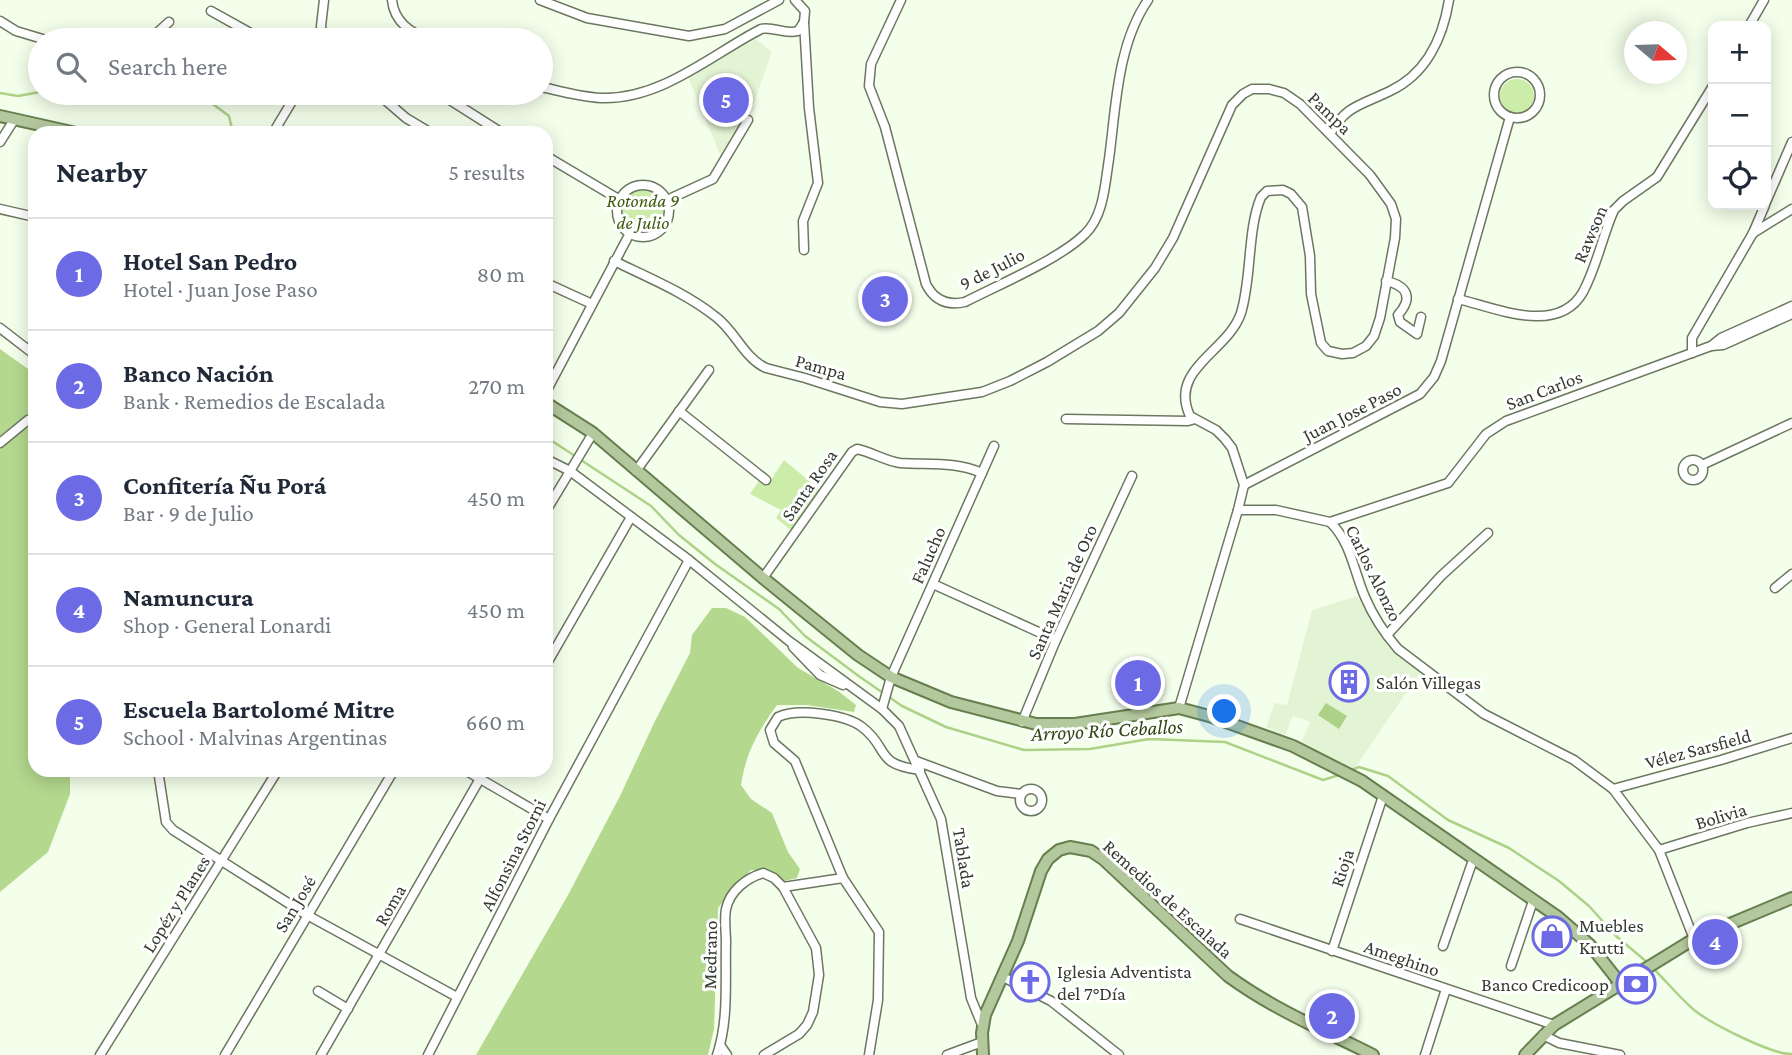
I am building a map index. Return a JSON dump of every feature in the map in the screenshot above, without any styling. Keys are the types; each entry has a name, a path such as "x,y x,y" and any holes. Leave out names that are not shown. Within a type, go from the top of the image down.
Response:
{"main road":[{"path":"0,116 43,126"},
{"path":"553,407 593,433 762,578 889,682 1023,722 1075,724 1179,708 1293,746 1362,781 1579,934 1620,983"},
{"name":"Remedios de Escalada","path":"983,1055 982,1026 985,1016 1026,920 1041,871 1048,859 1059,850 1070,847 1091,851 1109,864 1228,976 1247,990 1373,1055"},
{"path":"1525,1055 1554,1025 1663,957 1694,939 1792,898"}],"street":[{"path":"321,28 324,0"},
{"path":"392,0 392,6 407,28"},
{"path":"540,0 587,18 689,36 724,29 779,0"},
{"path":"795,0 805,11 809,108 818,183 803,221 804,250"},
{"name":"9 de Julio","path":"901,0 871,64 869,86 885,127 926,284 931,294 953,305 965,302 1070,246 1086,234 1099,212 1123,61 1133,28 1148,0"},
{"path":"1331,135 1346,112 1403,84 1416,73 1440,39 1448,0"},
{"path":"1752,21 1764,0"},
{"path":"211,11 241,28"},
{"path":"0,21 5,27 28,35"},
{"path":"162,28 169,22"},
{"path":"553,90 588,97 636,95 656,89 761,29 791,33 798,31 804,22"},
{"path":"1512,73 1527,74 1538,85 1540,100 1537,107 1525,117 1510,117 1498,108 1494,94 1496,87 1500,80 1512,73"},
{"name":"Pampa","path":"614,261 705,308 720,319 754,360 766,368 891,404 982,392 1047,362 1098,331 1119,313 1155,268 1173,238 1232,105 1252,89 1269,89 1284,93 1300,104 1370,175 1391,204 1396,219 1395,238 1380,318 1374,336 1366,346 1353,353 1328,351 1321,343 1313,306 1310,256 1302,207 1291,194 1283,190 1267,191 1258,204 1248,277 1237,324 1196,368 1185,387 1186,408 1195,419"},
{"name":"Rawson","path":"1458,299 1515,313 1548,316 1562,313 1574,305 1583,290 1614,210 1657,177 1708,94"},
{"path":"277,126 290,105"},
{"path":"391,105 419,126"},
{"path":"457,105 489,126"},
{"name":"Juan Jose Paso","path":"1244,485 1420,394 1434,377 1441,361 1510,117"},
{"path":"0,142 15,120"},
{"path":"667,200 713,179 748,120"},
{"path":"1771,190 1792,142"},
{"path":"553,160 620,200"},
{"path":"639,185 656,188 667,200 668,215 661,229 647,236 630,233 620,223 620,200 631,188 639,185"},
{"path":"0,209 28,215"},
{"path":"1753,233 1792,209"},
{"path":"1692,353 1692,338 1753,233 1763,210"},
{"path":"553,379 630,233"},
{"path":"1387,281 1403,289 1407,296 1407,306 1398,315 1400,322 1417,334 1421,317"},
{"path":"553,286 592,304"},
{"name":"San Carlos","path":"1712,346 1721,338 1792,306"},
{"name":"San Carlos","path":"1330,522 1448,483 1486,434 1506,421 1535,408 1692,353 1723,345 1792,314"},
{"path":"0,328 28,350"},
{"path":"636,471 709,370"},
{"path":"680,411 766,480"},
{"path":"1066,419 1195,419 1216,430 1232,448 1244,485 1179,708"},
{"path":"0,443 28,420"},
{"path":"1702,465 1792,423"},
{"path":"553,499 593,433"},
{"name":"Falucho","path":"889,682 994,446"},
{"name":"Santa Rosa","path":"762,578 852,452 858,449 899,463 942,463 968,466 982,472"},
{"name":"Tablada","path":"553,462 571,469 690,560 789,641 853,689 883,706 899,726 941,819 971,998 982,1026"},
{"name":"Santa Maria de Oro","path":"1023,722 1056,640 1132,476"},
{"name":"Carlos Alonzo","path":"1238,510 1276,510 1330,522 1344,540 1365,598 1398,649 1466,701 1502,724 1592,772 1613,789 1659,850 1694,939"},
{"path":"553,653 631,517"},
{"path":"1387,635 1441,576 1488,533"},
{"name":"Alfonsina Storni","path":"428,1055 549,819 690,560"},
{"path":"1775,588 1792,574"},
{"path":"933,584 1056,640"},
{"path":"883,706 889,682"},
{"path":"869,1055 878,1000 881,937 876,925 843,878 795,761 771,737 772,724 778,717 796,712 853,722 871,736 888,760 902,768 920,770"},
{"name":"Vélez Sarsfield","path":"1613,789 1792,738"},
{"path":"916,761 997,791 1021,794"},
{"path":"159,777 166,822 173,830 307,915 457,997"},
{"name":"Lopéz y Planes","path":"100,1055 274,777"},
{"name":"San José","path":"225,1055 390,777"},
{"path":"477,777 549,819"},
{"name":"Roma","path":"321,1055 480,779"},
{"name":"Rioja","path":"1332,951 1383,796"},
{"name":"Bolivia","path":"1659,850 1747,823 1792,813"},
{"path":"1443,946 1473,860"},
{"name":"Medrano","path":"717,1055 725,1001 726,910 743,882 755,875 768,874 783,887 843,878"},
{"path":"764,1055 799,1034 807,1026 813,1012 819,975 816,948 783,887"},
{"path":"1511,966 1533,901"},
{"name":"Ameghino","path":"1240,919 1554,1025"},
{"path":"1003,977 1051,1001 1119,1055"},
{"path":"1425,1055 1446,989"},
{"path":"318,991 348,1009"},
{"path":"1543,1035 1559,1043 1620,1055"},
{"path":"947,1055 982,1042"},
{"path":"720,1045 727,1055"}],"shaded area":[{"path":"756,39 772,52 752,108 723,162 688,77"},
{"path":"0,349 28,369 28,777 70,777 70,794 48,852 0,892"},
{"path":"1357,596 1387,646 1421,671 1351,774 1301,743 1310,722 1293,716 1285,735 1266,727 1275,703 1287,705 1312,610"},
{"path":"712,608 726,608 745,617 798,668 838,691 856,705 854,712 807,705 777,705 750,752 741,785 751,799 772,813 788,852 800,869 797,878 784,881 766,870 751,870 718,908 714,1029 708,1055 476,1055 568,895 690,653 692,635"},
{"path":"1326,703 1347,716 1339,729 1318,715"}],"green space":[{"path":"1517,79 1529,84 1534,96 1529,108 1517,113 1505,108 1500,96 1505,84"},
{"name":"Rotonda 9 de Julio","path":"643,185 653,187 661,193 667,201 667,221 661,229 653,235 643,237 633,235 625,229 619,221 617,211 619,201 625,193 633,187"},
{"path":"784,460 821,491 793,532 776,518 781,510 750,494 759,481 767,486"}],"waterway":[{"name":"Arroyo Río Ceballos","path":"0,93 18,96 28,94"},
{"name":"Arroyo Río Ceballos","path":"214,105 229,116 231,126"},
{"name":"Arroyo Río Ceballos","path":"553,442 651,506 679,535 779,609 805,636 860,677 902,706 946,727 1024,750 1090,749 1149,739 1225,742 1323,780 1339,775"},
{"name":"Arroyo Río Ceballos","path":"1349,771 1359,767 1388,776 1448,820 1509,848 1559,881 1648,963"},
{"name":"Arroyo Río Ceballos","path":"1652,967 1702,1016 1756,1044 1792,1054"}],"place":[{"name":"Escuela Bartolomé Mitre","path":"726,100"},
{"name":"Confitería Ñu Porá","path":"885,299"},
{"name":"Salón Villegas","path":"1349,682"},
{"name":"Hotel San Pedro","path":"1138,683"},
{"name":"Muebles Krutti","path":"1552,936"},
{"name":"Namuncura","path":"1715,942"},
{"name":"Iglesia Adventista del 7°Día","path":"1030,982"},
{"name":"Banco Credicoop","path":"1636,984"},
{"name":"Banco Nación","path":"1332,1016"}]}
